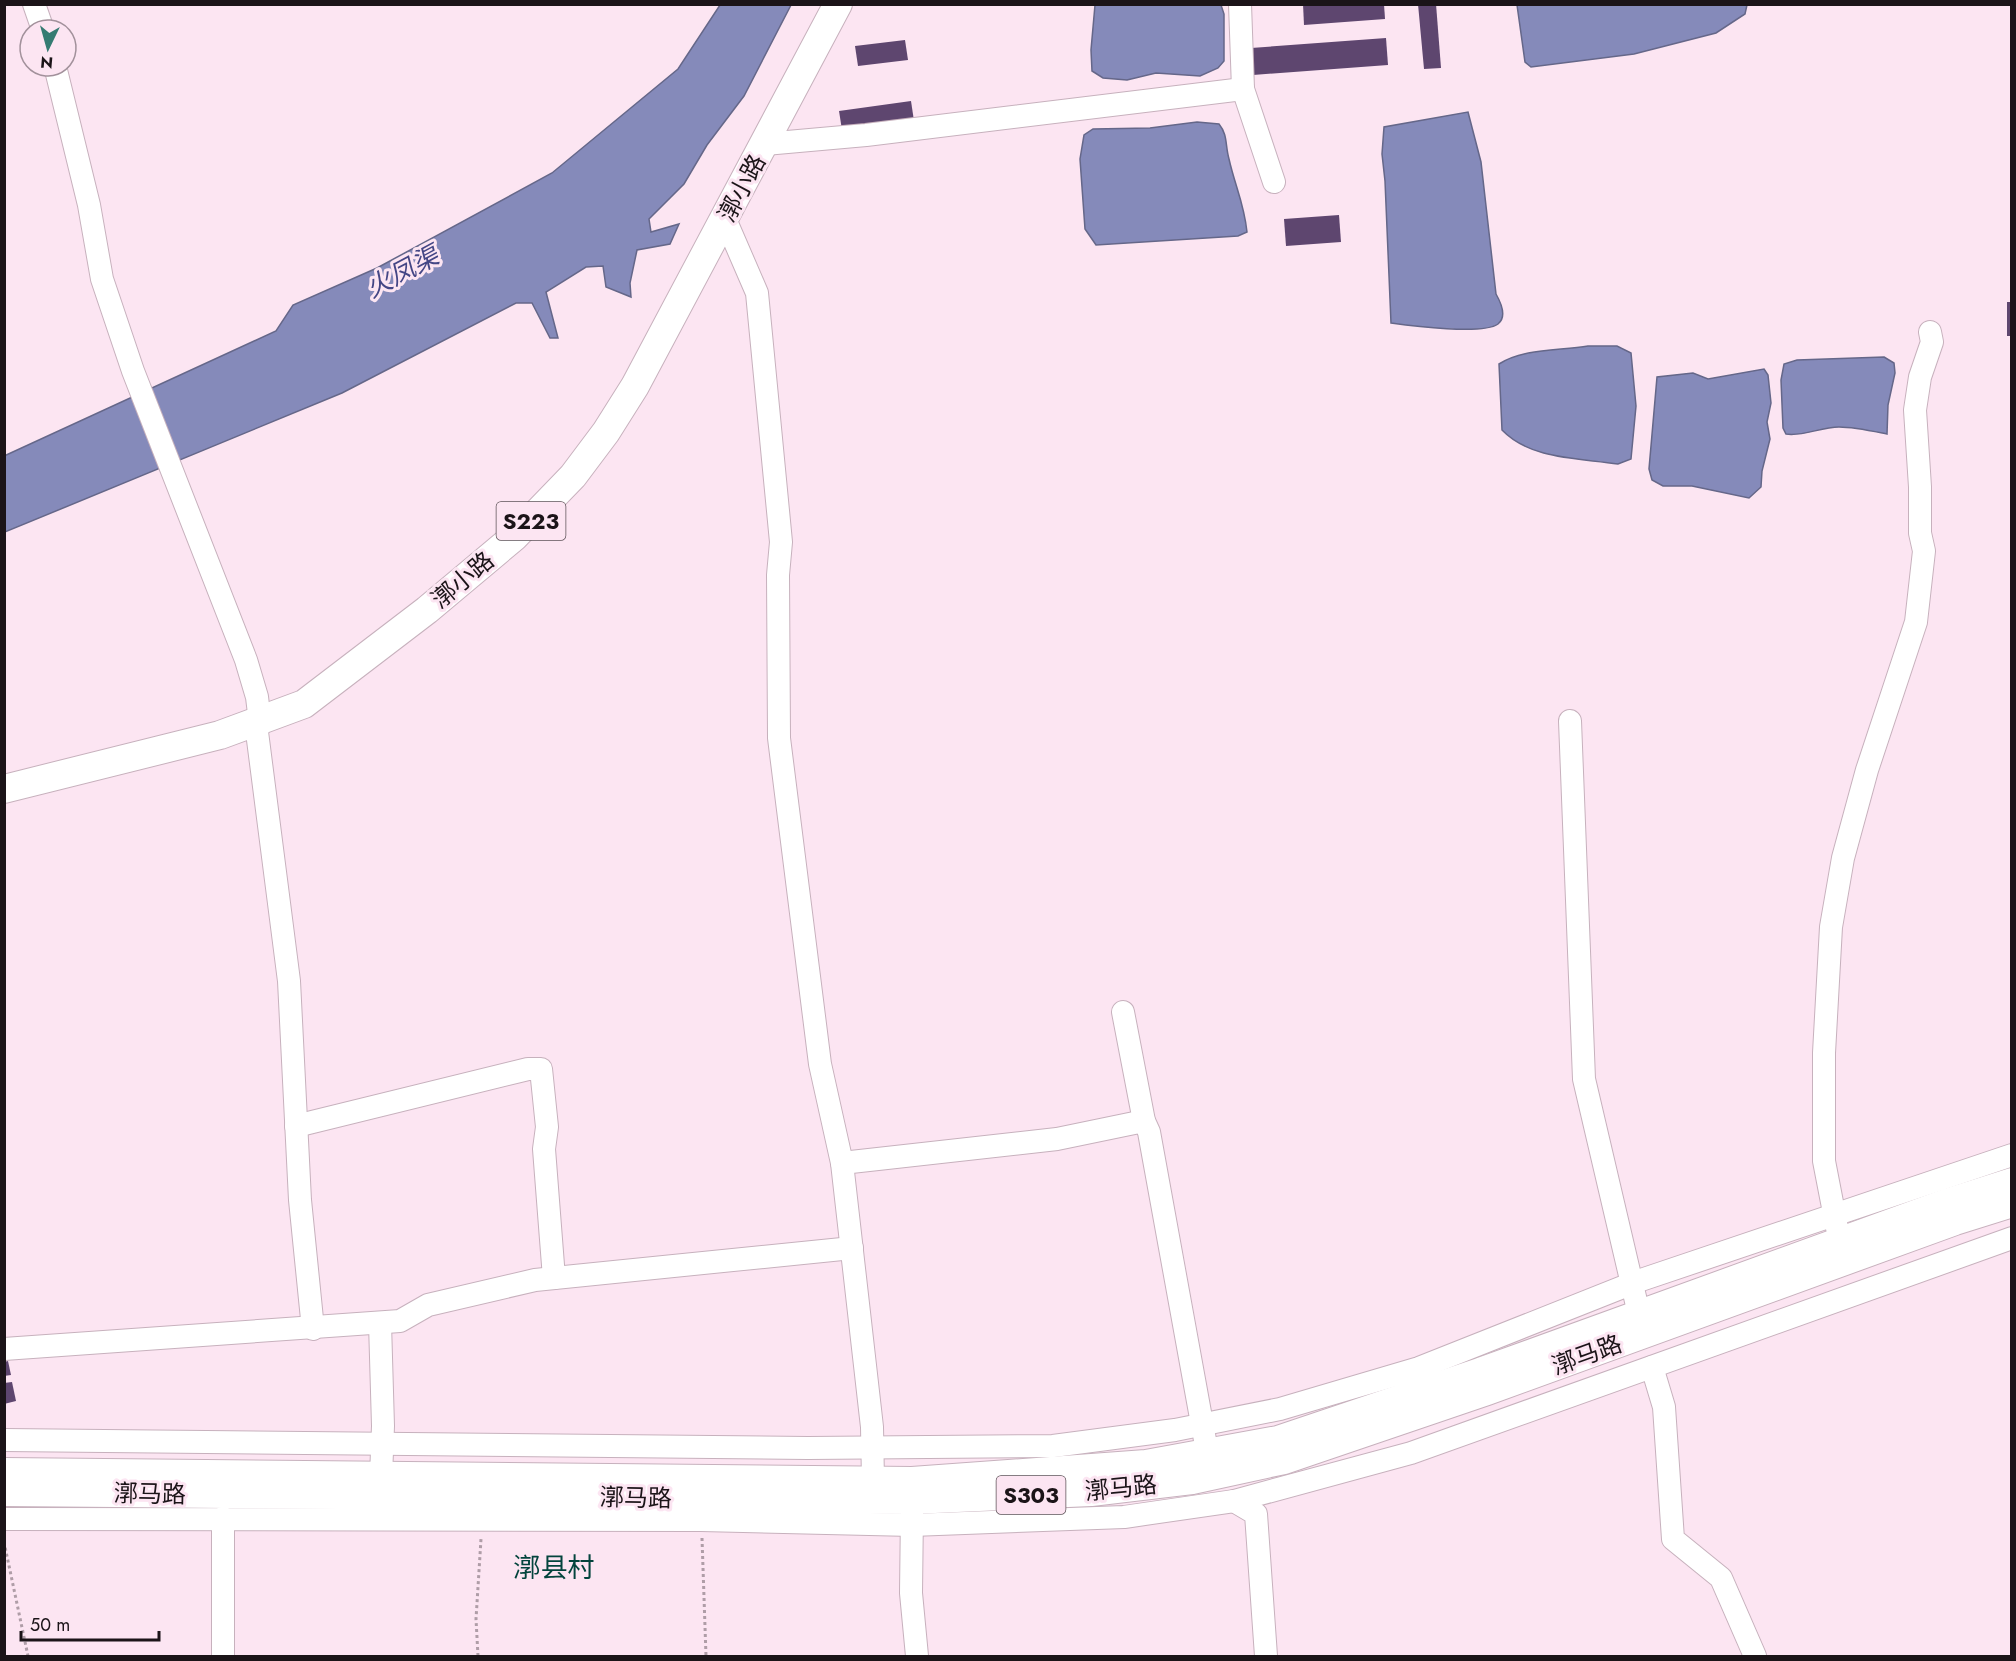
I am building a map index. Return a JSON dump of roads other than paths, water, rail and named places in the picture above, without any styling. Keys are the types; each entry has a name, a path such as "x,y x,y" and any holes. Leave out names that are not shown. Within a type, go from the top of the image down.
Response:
{"main road":[{"name":"漷小路","path":"4,789 220,735 304,704 428,610 514,537 573,476 606,432 646,366 838,4"},
{"name":"漷马路","path":"4,1472 873,1481 912,1502 1084,1470 1146,1464 1278,1440 1480,1372 1639,1314 1837,1228 2012,1182"},
{"name":"漷马路","path":"4,1492 912,1502 1091,1492 1192,1480 1284,1460 1487,1391 1955,1221 2012,1203"}],"street":[{"path":"1240,4 1243,89 1274,182"},
{"path":"58,78 89,205 102,279 133,371 176,476 246,660 257,697 260,722 257,732 289,981 300,1200 313,1329"},
{"path":"765,144 878,134 1243,89"},
{"path":"725,219 757,293 781,542 778,575 778,738 820,1065 842,1163 872,1447 873,1481"},
{"path":"1837,1228 1824,1161 1824,1053 1831,927 1843,858 1867,770 1916,622 1924,550 1920,533 1920,487 1915,410 1920,377 1932,342 1930,332"},
{"path":"1570,721 1584,1079 1639,1314"},
{"path":"1123,1012 1144,1121 1149,1132 1208,1454"},
{"path":"296,1126 528,1069 541,1069 547,1127 545,1168 554,1278"},
{"path":"842,1163 1057,1139 1144,1121"},
{"path":"4,1440 872,1447 1053,1446 1203,1425 1280,1409 1419,1368 1631,1283 1837,1228 2012,1155"},
{"path":"4,1519 701,1520 912,1502 1017,1524 1124,1517 1234,1501 1411,1454 2012,1238"},
{"path":"4,1349 313,1329 400,1321 428,1305 535,1280 852,1248"},
{"path":"380,1323 381,1476"},
{"path":"1652,1367 1664,1407 1673,1539 1721,1578 1755,1656"},
{"path":"1234,1501 1256,1514 1266,1656"},
{"path":"912,1502 911,1593 917,1656"},
{"path":"223,1518 223,1656"}],"water":[{"path":"1517,4 1747,5 1745,14 1716,33 1634,54 1531,67 1525,62"},
{"name":"火凤渠","path":"720,5 791,5 744,96 707,145 684,184 649,219 651,232 679,224 670,244 637,250 630,283 631,297 606,287 603,266 586,267 546,292 558,338 550,338 532,303 516,303 342,393 5,532 4,456 276,331 293,305 377,268 552,173 678,69"},
{"path":"1095,5 1221,5 1224,14 1224,61 1218,68 1200,76 1156,73 1127,80 1103,78 1092,71 1091,50"},
{"path":"1468,112 1481,162 1496,294 1503,313 1501,321 1490,327 1478,329 1447,329 1391,323 1382,154 1384,127"},
{"path":"1197,122 1219,124 1224,132 1247,232 1238,236 1096,245 1085,229 1080,159 1084,135 1093,129 1150,128"},
{"path":"1588,346 1617,346 1631,353 1636,406 1631,459 1618,464 1572,459 1541,452 1514,440 1502,430 1499,364 1520,355"},
{"path":"1884,357 1894,363 1895,373 1888,405 1887,434 1839,427 1786,434 1783,428 1781,380 1784,364 1797,360"},
{"path":"1764,369 1768,375 1771,403 1767,422 1770,439 1762,471 1761,487 1749,498 1692,486 1663,486 1652,480 1649,469 1657,377 1693,373 1708,379"}],"district":[{"name":"漷县村","path":"554,1568"}]}
